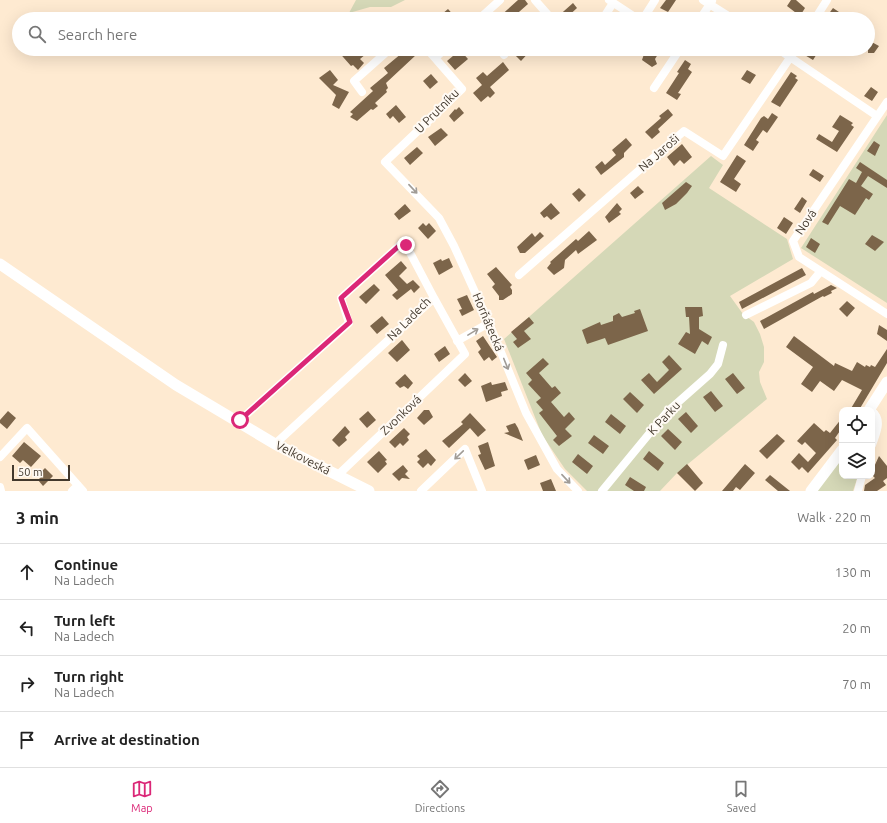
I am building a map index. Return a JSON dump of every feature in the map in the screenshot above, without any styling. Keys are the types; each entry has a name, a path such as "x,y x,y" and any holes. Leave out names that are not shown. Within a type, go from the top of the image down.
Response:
{"street":[{"path":"487,12 500,0"},
{"path":"534,0 545,12"},
{"path":"647,12 655,0"},
{"path":"819,12 827,0"},
{"path":"606,12 611,1 628,12"},
{"path":"704,12 709,1 723,12"},
{"path":"362,92 354,81 382,56"},
{"path":"654,88 675,56"},
{"path":"791,57 877,116"},
{"name":"Na Jaroši","path":"519,275 684,131 723,156 791,57"},
{"name":"U Prutníku","path":"385,162 462,89 435,58"},
{"name":"Nová","path":"887,102 793,241 799,257 887,314"},
{"name":"Horňátecká","path":"385,162 439,218 454,246 489,322 526,413 557,469 578,491"},
{"name":"Na Ladech","path":"238,422 350,322 341,298 400,245 406,245 434,298 275,444"},
{"name":"Velkoveská","path":"0,264 176,385 275,444 369,491"},
{"path":"746,315 811,283 820,272"},
{"path":"434,298 458,341 489,322"},
{"name":"Zvonková","path":"338,475 465,354 458,341"},
{"name":"K Parku","path":"602,491 666,412 710,374 718,364 723,345"},
{"path":"872,407 887,382"},
{"path":"875,413 879,423 875,436"},
{"path":"0,457 27,428 78,489"},
{"path":"421,491 465,449 482,491"},
{"path":"811,491 839,454"},
{"path":"858,491 861,479"},
{"path":"0,487 1,491"}],"green space":[{"path":"356,0 405,0 391,7 370,7 350,12"},
{"path":"887,115 887,303 801,248"},
{"path":"711,156 723,165 709,188 787,239 793,259 730,296 743,314 754,322 760,334 764,347 764,362 759,372 760,382 767,399 677,473 660,491 587,491 565,469 542,435 504,339"},
{"path":"839,461 839,479 857,479 853,491 817,491"}],"building":[{"path":"518,0 525,0 528,4 519,12 505,12"},
{"path":"666,0 676,0 668,12 660,8"},
{"path":"791,0 796,0 805,8 802,12 795,12 787,6"},
{"path":"573,3 577,8 573,12 563,12"},
{"path":"833,8 839,12 830,12"},
{"path":"875,44 879,46 875,52"},
{"path":"342,56 364,56 360,59 364,63 358,70 353,65 351,66"},
{"path":"398,56 415,56 386,83 388,88 386,90 387,92 375,103 378,106 373,110 371,109 357,121 350,117 353,114 350,112 373,91 370,88 388,73 384,68"},
{"path":"453,56 465,56 468,59 455,70 447,61"},
{"path":"516,56 526,56 521,61"},
{"path":"643,56 657,56 655,59 657,64 652,67 642,60"},
{"path":"806,56 816,56 813,60"},
{"path":"685,60 691,64 688,69 692,72 678,93 681,94 677,100 666,93 679,73 677,72"},
{"path":"503,62 509,70 490,87 495,93 490,98 488,96 481,102 473,93 482,85 476,78 483,72 487,76"},
{"path":"330,70 338,80 333,85 349,92 339,109 332,105 336,95 319,78"},
{"path":"747,70 756,75 750,84 741,79"},
{"path":"791,72 797,76 795,78 798,80 780,107 771,102"},
{"path":"431,74 438,82 430,89 423,81"},
{"path":"871,87 878,92 872,101 864,96"},
{"path":"396,105 406,117 399,123 393,116 390,119 386,114"},
{"path":"459,107 464,113 454,122 449,116"},
{"path":"668,109 673,115 658,129 660,132 652,139 645,132 661,118 659,116"},
{"path":"772,113 778,117 767,133 763,130 756,140 759,142 753,151 744,145 761,118 764,116 768,119"},
{"path":"840,115 853,123 851,125 854,127 837,152 816,139 819,134 832,142 839,131 832,127"},
{"path":"441,128 448,135 435,146 428,137"},
{"path":"626,138 632,145 624,153 624,157 601,175 595,167 602,161 605,165 616,155 612,150"},
{"path":"874,141 880,145 875,156 867,151"},
{"path":"682,144 692,157 684,164 680,160 674,166 667,157"},
{"path":"417,147 423,153 410,165 404,158"},
{"path":"737,155 746,161 734,179 741,184 736,192 720,182"},
{"path":"860,162 887,180 887,188 868,176 861,186 873,194 869,200 866,198 855,215 840,206 828,225 822,222 849,179 856,183 862,172 856,168"},
{"path":"813,169 824,176 820,182 809,175"},
{"path":"686,182 692,186 687,193 676,204 665,210 662,203"},
{"path":"638,186 644,192 635,199 630,193"},
{"path":"579,188 586,195 579,202 572,194"},
{"path":"802,197 807,201 800,213 794,209"},
{"path":"551,203 560,213 551,220 547,216 544,218 540,213"},
{"path":"617,203 622,209 619,212 621,214 609,223 605,217"},
{"path":"405,204 411,211 399,220 394,214"},
{"path":"784,217 793,223 786,234 777,228"},
{"path":"423,223 426,226 429,223 436,231 428,239 418,228"},
{"path":"589,231 597,240 578,254 576,250 565,260 564,268 554,275 547,268 551,263 550,262 576,239 578,241"},
{"path":"540,232 544,236 525,253 520,253 517,247 532,233 535,237"},
{"path":"872,235 884,242 875,251 865,244"},
{"path":"811,238 820,244 815,253 806,247"},
{"path":"449,258 453,267 439,275 433,263 441,259 442,261"},
{"path":"401,261 407,268 399,276 407,284 413,280 420,287 414,293 411,289 397,300 392,295 398,290 385,275"},
{"path":"496,267 512,285 510,287 512,294 503,300 499,300 499,296 492,287 495,284 487,274"},
{"path":"802,268 806,275 742,309 739,302"},
{"path":"374,284 380,290 366,304 359,297"},
{"path":"831,285 837,288 831,291 832,293 824,297 823,296 764,329 760,321 813,292 814,294"},
{"path":"467,295 474,310 462,316 459,310 462,309 457,299"},
{"path":"847,301 855,308 847,317 839,309"},
{"path":"685,307 702,307 703,316 699,317 699,329 712,337 708,345 702,341 695,354 678,344 686,332 690,334 689,317 686,317"},
{"path":"640,309 648,331 608,345 605,338 587,344 582,330 600,322 601,325 613,321 613,316 619,313 622,317 635,313 634,311"},
{"path":"382,316 389,324 377,334 370,326"},
{"path":"529,317 534,323 524,331 531,339 518,348 513,342 517,339 511,332"},
{"path":"879,325 887,330 887,341 877,334"},
{"path":"483,336 497,357 492,361 489,357 484,361 478,352 481,349 476,341"},
{"path":"794,336 834,366 835,363 852,371 857,362 865,367 866,365 870,367 871,365 875,367 887,349 887,363 861,407 852,407 862,390 842,380 834,391 820,381 812,392 801,384 813,367 786,347"},
{"path":"402,340 410,350 397,362 388,353"},
{"path":"445,346 450,354 439,362 434,354"},
{"path":"669,355 682,369 654,394 641,380 649,373 657,382 669,370 662,362"},
{"path":"543,358 549,364 539,373 552,388 555,386 561,393 551,402 564,417 569,412 575,419 565,429 572,436 559,446 553,440 557,436 539,413 543,410 536,402 541,398 528,384 532,380 526,373"},
{"path":"465,373 472,381 465,387 458,380"},
{"path":"733,373 745,388 737,394 725,379"},
{"path":"405,374 413,383 408,389 404,386 400,388 395,383"},
{"path":"491,382 492,385 505,382 508,390 501,392 502,396 486,402 481,386"},
{"path":"711,391 723,406 715,412 703,397"},
{"path":"630,392 644,405 637,413 623,399"},
{"path":"424,410 429,410 433,417 424,425 417,418"},
{"path":"8,411 16,418 7,429 0,423 0,420"},
{"path":"368,411 376,420 367,428 359,419"},
{"path":"686,412 698,426 691,433 678,419"},
{"path":"470,413 486,430 478,437 470,428 449,448 442,441 463,424 461,422"},
{"path":"611,414 626,426 620,434 605,422"},
{"path":"839,422 839,432 835,438 837,440 808,473 802,467 799,470 791,462 799,453 808,462 816,453 805,442 802,445 797,441 814,423 824,432 826,430 830,433"},
{"path":"515,423 523,441 504,433 509,432 506,426"},
{"path":"345,426 350,432 345,437 347,440 339,447 332,440"},
{"path":"404,428 410,434 407,437 409,440 403,446 400,443 395,448 389,442"},
{"path":"668,429 682,442 675,450 661,436"},
{"path":"777,434 785,441 767,459 759,451"},
{"path":"594,435 609,446 603,454 588,443"},
{"path":"24,442 41,456 31,467 23,460 20,463 12,456"},
{"path":"488,442 495,466 485,470 478,455 481,454 478,446"},
{"path":"426,449 436,460 431,466 428,463 423,468 417,462 420,459 417,456"},
{"path":"379,451 387,460 385,461 387,464 378,473 367,462"},
{"path":"649,451 664,463 658,471 643,459"},
{"path":"578,454 593,466 587,474 572,462"},
{"path":"536,455 540,465 528,470 524,460"},
{"path":"879,456 887,466 887,478 883,481 886,485 877,491 864,491 865,485 875,479 875,465"},
{"path":"687,464 703,483 695,491 677,473"},
{"path":"745,464 755,473 740,490 736,487 733,491 722,491"},
{"path":"403,465 408,471 405,474 410,479 402,478 399,481 392,474"},
{"path":"45,468 53,476 43,486 38,480 42,476 40,473"},
{"path":"770,475 790,491 778,491 765,480"},
{"path":"630,477 646,487 644,491 634,491 625,485"},
{"path":"551,479 556,491 543,491 540,483"}],"route":[{"path":"240,420 350,322 341,298 400,245 406,245"}]}
